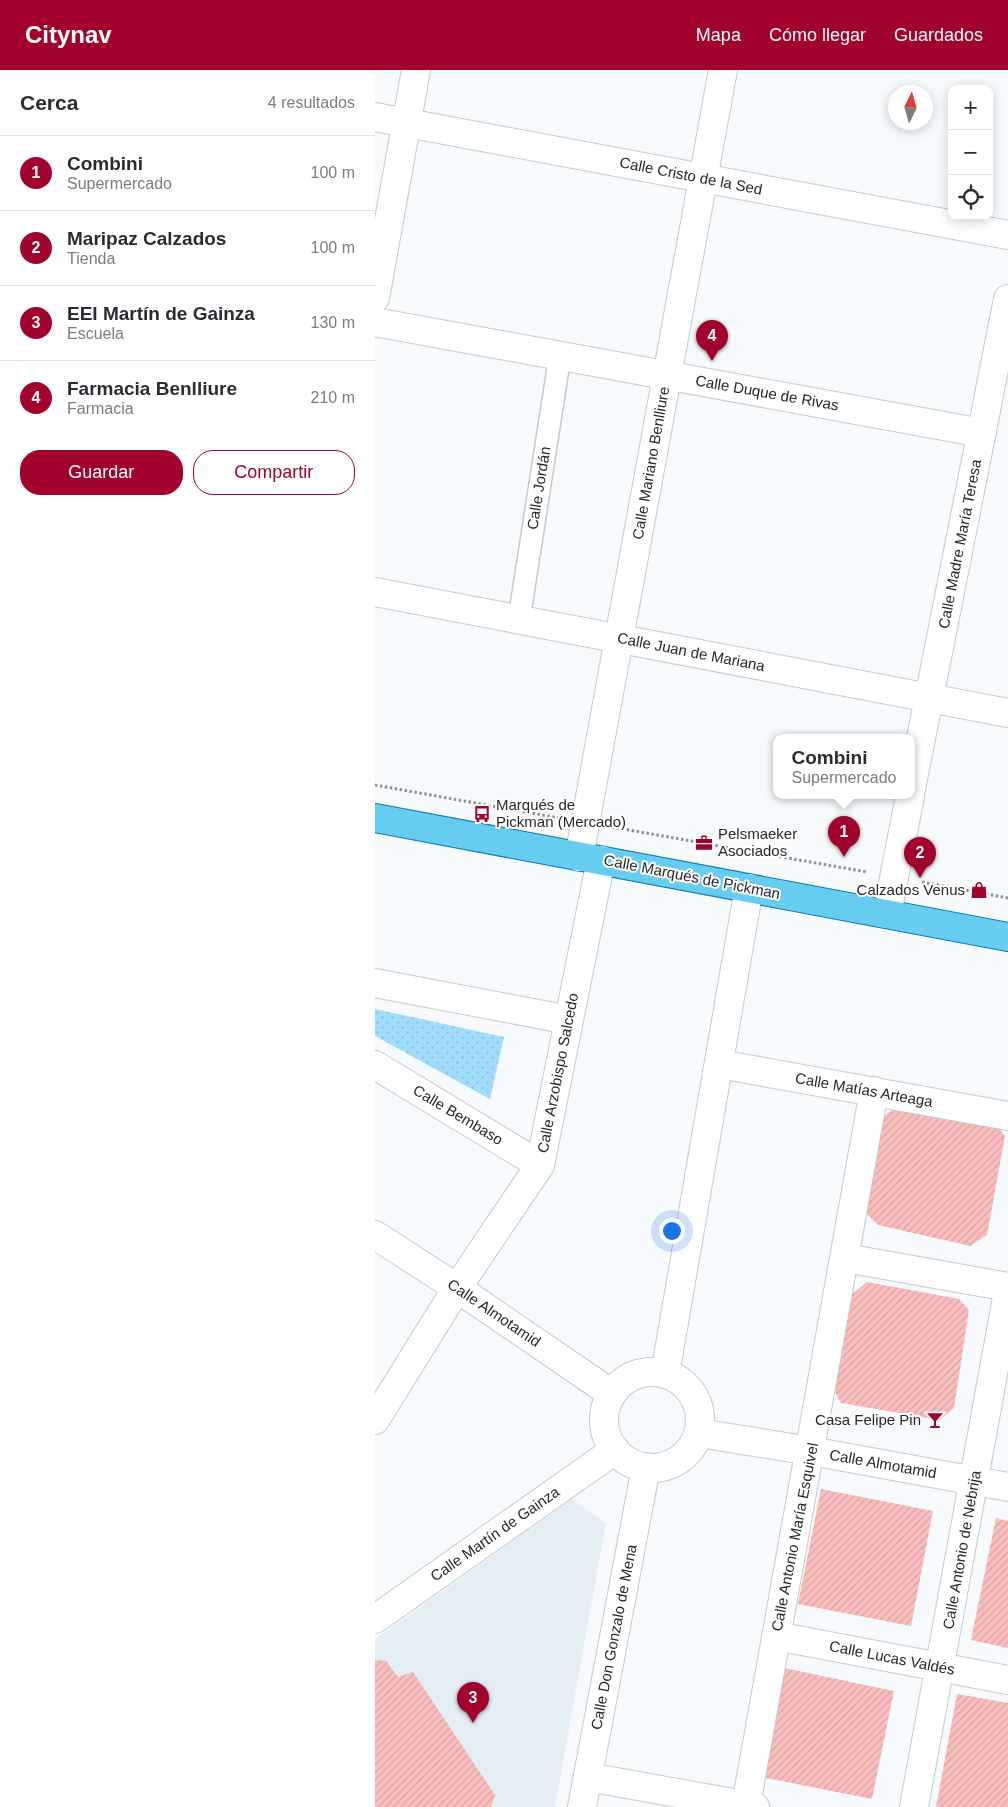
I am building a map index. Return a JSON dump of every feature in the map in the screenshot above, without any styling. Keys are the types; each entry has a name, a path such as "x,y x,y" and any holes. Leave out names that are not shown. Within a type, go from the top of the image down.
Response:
{"main road":[{"name":"Calle Marqués de Pickman","path":"375,818 1008,937"}],"street":[{"path":"375,298 416,70"},
{"name":"Calle Mariano Benlliure","path":"590,858 619,639 723,70"},
{"name":"Calle Cristo de la Sed","path":"375,117 1008,236"},
{"name":"Calle Madre María Teresa","path":"915,769 1008,299"},
{"name":"Calle Duque de Rivas","path":"375,322 982,433"},
{"name":"Calle Jordán","path":"519,619 560,356"},
{"name":"Calle Juan de Mariana","path":"375,592 1008,713"},
{"path":"887,914 909,799"},
{"name":"Calle Arzobispo Salcedo","path":"375,1420 457,1288 540,1165 569,1020 590,858"},
{"path":"665,1374 749,888"},
{"path":"375,983 569,1020"},
{"path":"375,993 557,1028 532,1148 375,1053"},
{"name":"Calle Matías Arteaga","path":"719,1064 1008,1116"},
{"name":"Calle Bembaso","path":"375,1065 540,1165"},
{"name":"Calle Antonio María Esquivel","path":"750,1806 776,1636 811,1451 874,1091"},
{"name":"Calle Almotamid","path":"375,1235 457,1288 612,1394"},
{"path":"845,1258 1008,1287"},
{"name":"Calle Antonio de Nebrija","path":"914,1807 941,1668 1008,1292"},
{"path":"650,1372 665,1374 679,1380 690,1390 697,1403 700,1418 699,1433 693,1445 684,1456 673,1463 660,1467 646,1467 629,1461 615,1450 607,1437 604,1422 606,1407 612,1394 622,1383 635,1375 650,1372"},
{"name":"Calle Almotamid","path":"699,1433 811,1451 1008,1487"},
{"name":"Calle Martín de Gainza","path":"375,1619 615,1450"},
{"name":"Calle Don Gonzalo de Mena","path":"583,1807 646,1467"},
{"name":"Calle Lucas Valdés","path":"776,1636 1008,1680"},
{"path":"588,1777 750,1806"}],"path":[{"path":"375,785 561,818"},
{"path":"608,826 867,872"},
{"path":"913,881 1008,898"}],"shaded area":[{"path":"375,1009 504,1037 490,1099 375,1036"},
{"path":"572,1499 606,1523 555,1807 375,1807 375,1639"}],"building":[{"path":"896,1108 994,1122 1005,1136 987,1235 970,1246 878,1225 866,1213 881,1117"},
{"path":"867,1282 959,1299 969,1310 954,1408 940,1420 841,1403 833,1388 851,1295"},
{"path":"821,1489 933,1511 911,1626 798,1604"},
{"path":"996,1518 1008,1521 1008,1648 971,1640"},
{"path":"375,1660 386,1661 398,1677 413,1672 495,1795 491,1807 375,1807"},
{"path":"784,1668 894,1691 872,1799 761,1777"},
{"path":"957,1694 1008,1703 1008,1807 936,1807"}],"place":[{"name":"Farmacia Benlliure","path":"712,361"},
{"name":"Marqués de Pickman (Mercado)","path":"482,814"},
{"name":"Pelsmaeker Asociados","path":"704,843"},
{"name":"Combini","path":"844,857"},
{"name":"Maripaz Calzados","path":"920,878"},
{"name":"Calzados Venus","path":"979,890"},
{"name":"Casa Felipe Pin","path":"935,1420"},
{"name":"EEI Martín de Gainza","path":"473,1723"}]}
